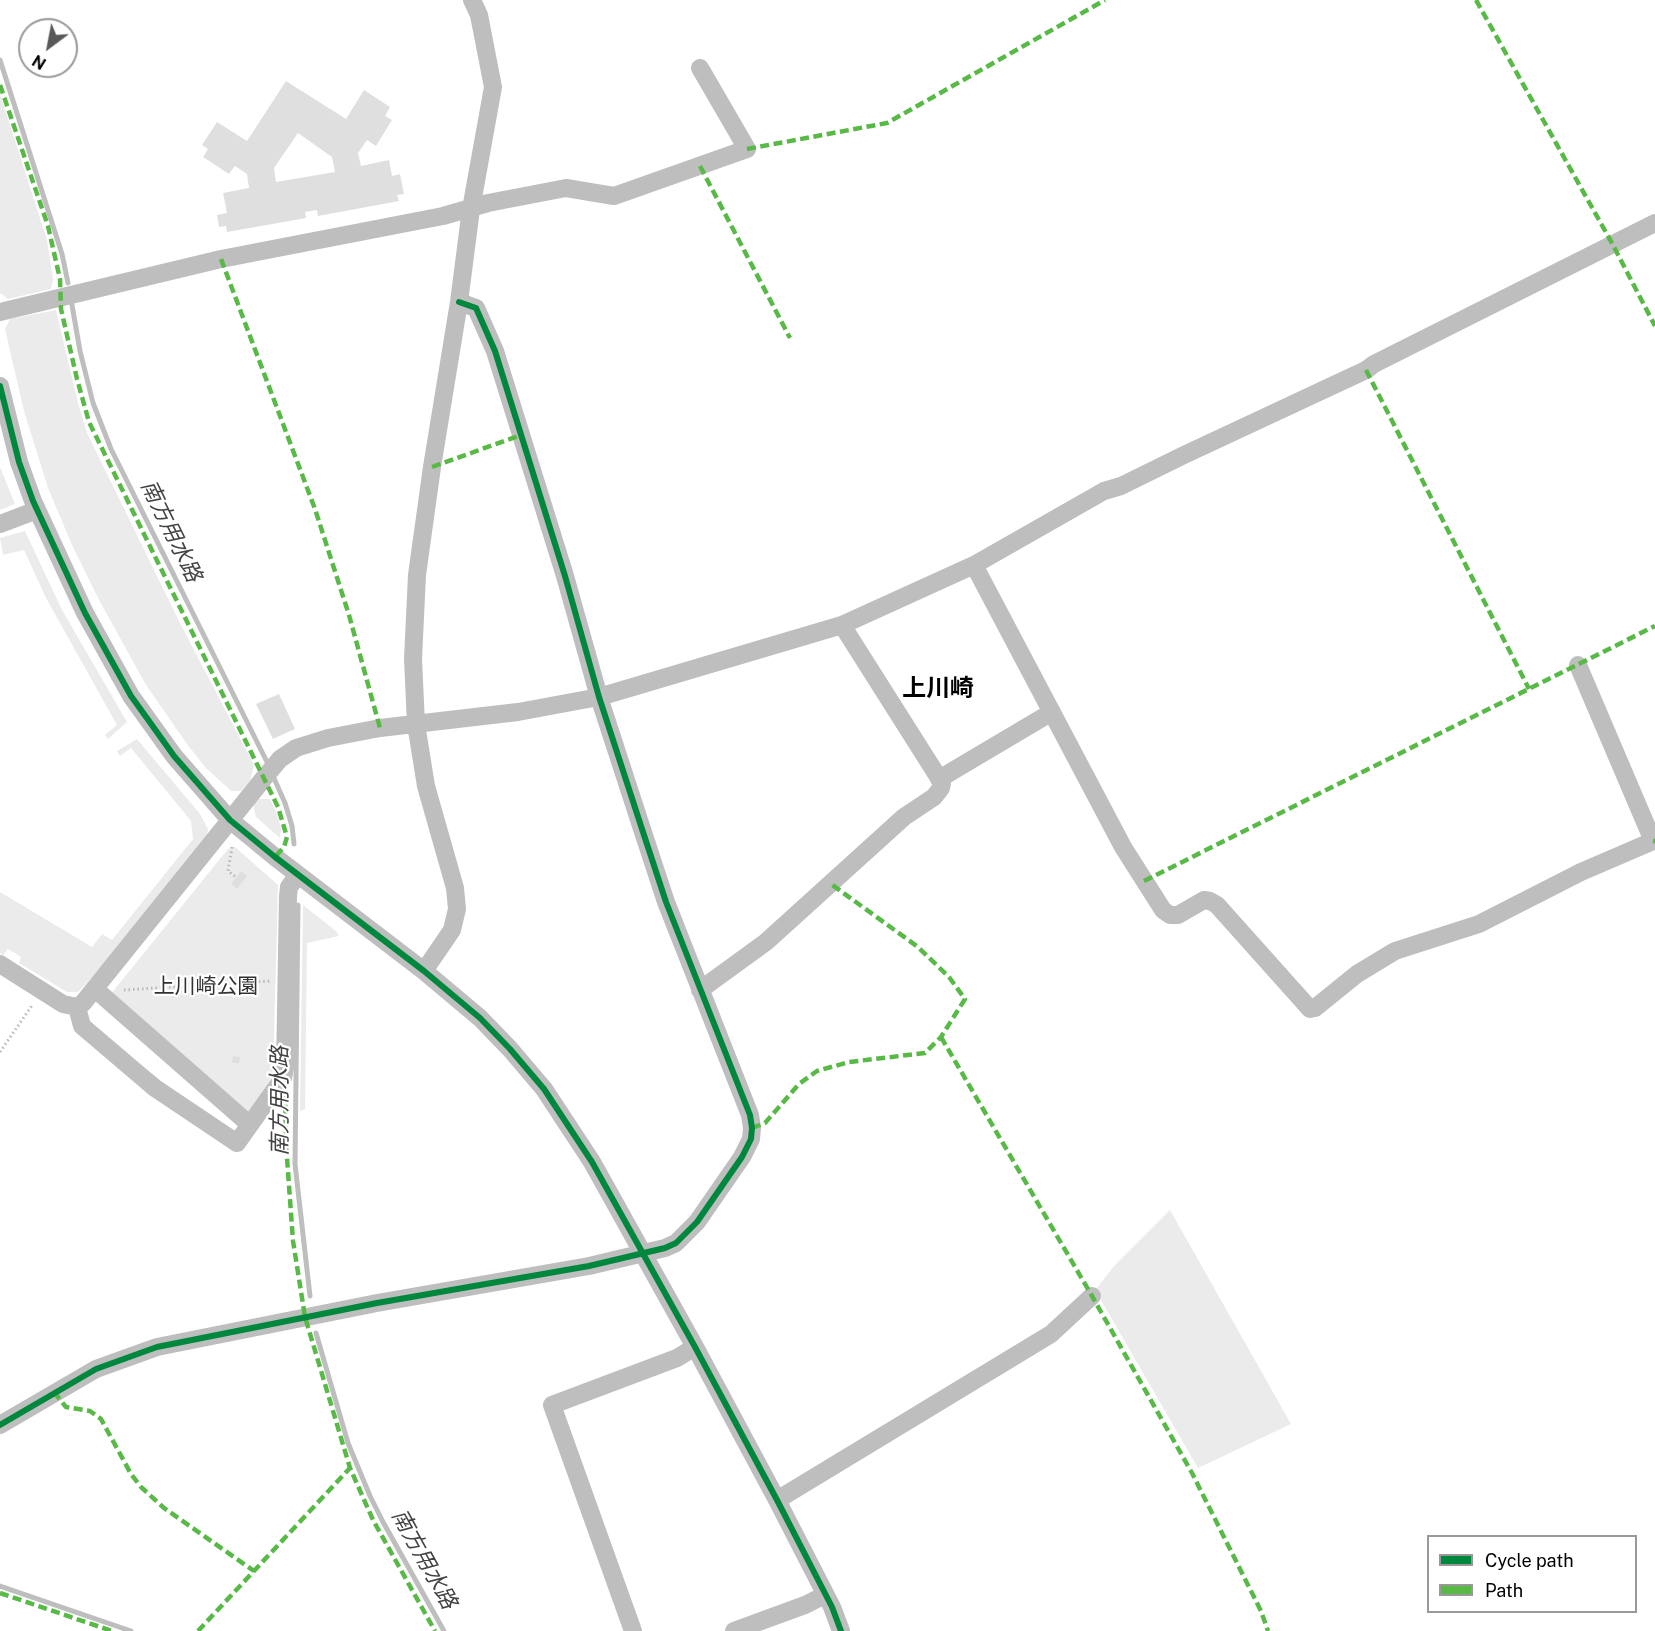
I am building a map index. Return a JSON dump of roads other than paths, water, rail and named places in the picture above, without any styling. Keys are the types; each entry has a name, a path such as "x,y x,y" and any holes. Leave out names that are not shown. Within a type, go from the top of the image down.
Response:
{"street":[{"path":"424,971 452,930 457,909 457,900 426,786 416,724 413,659 417,575 432,467 459,302 471,209 493,87 479,15 472,0"},
{"path":"0,312 221,259 443,216 488,203 566,188 615,196 747,149 700,68"},
{"path":"77,1007 95,989 280,759 302,746 328,738 380,728 518,712 599,697 842,625 974,564 1104,491 1121,486 1366,370 1655,223"},
{"path":"0,1425 96,1369 157,1347 377,1303 589,1266 665,1248 687,1234 742,1157 751,1139 750,1115 666,902 599,697 565,576 495,351 476,308 459,302"},
{"path":"0,386 19,462 37,510 85,613 131,696 174,756 230,820 424,971 496,1033 544,1089 592,1162 695,1347 777,1500 841,1631"},
{"path":"0,524 37,510"},
{"path":"974,564 1124,847 1163,910 1170,915 1178,915 1204,900 1217,905 1310,1009 1316,1008 1357,974 1395,951 1479,924 1581,872 1653,842 1578,665"},
{"path":"700,990 766,942 904,817 934,796 941,788 942,783 842,625"},
{"path":"939,779 1052,712"},
{"path":"77,1007 82,1026 155,1088 237,1143 283,1078 288,896 289,887 298,875"},
{"path":"0,964 63,1004 77,1007"},
{"path":"95,989 249,1124"},
{"path":"777,1500 1051,1334 1092,1296"},
{"path":"633,1631 552,1405 677,1358 695,1347"},
{"path":"734,1631 805,1605 825,1595"}],"waterway":[{"name":"南方用水路","path":"0,60 62,254 68,283"},
{"name":"南方用水路","path":"72,305 80,351 93,403 111,449 267,762"},
{"name":"南方用水路","path":"273,776 285,803 292,826 294,844"},
{"name":"南方用水路","path":"298,905 295,1164 310,1296"},
{"name":"南方用水路","path":"316,1333 348,1443 370,1496 444,1631"},
{"path":"0,1586 131,1631"}],"district":[{"name":"上川崎","path":"938,689"}],"park label":[{"name":"上川崎公園","path":"206,987"}]}
